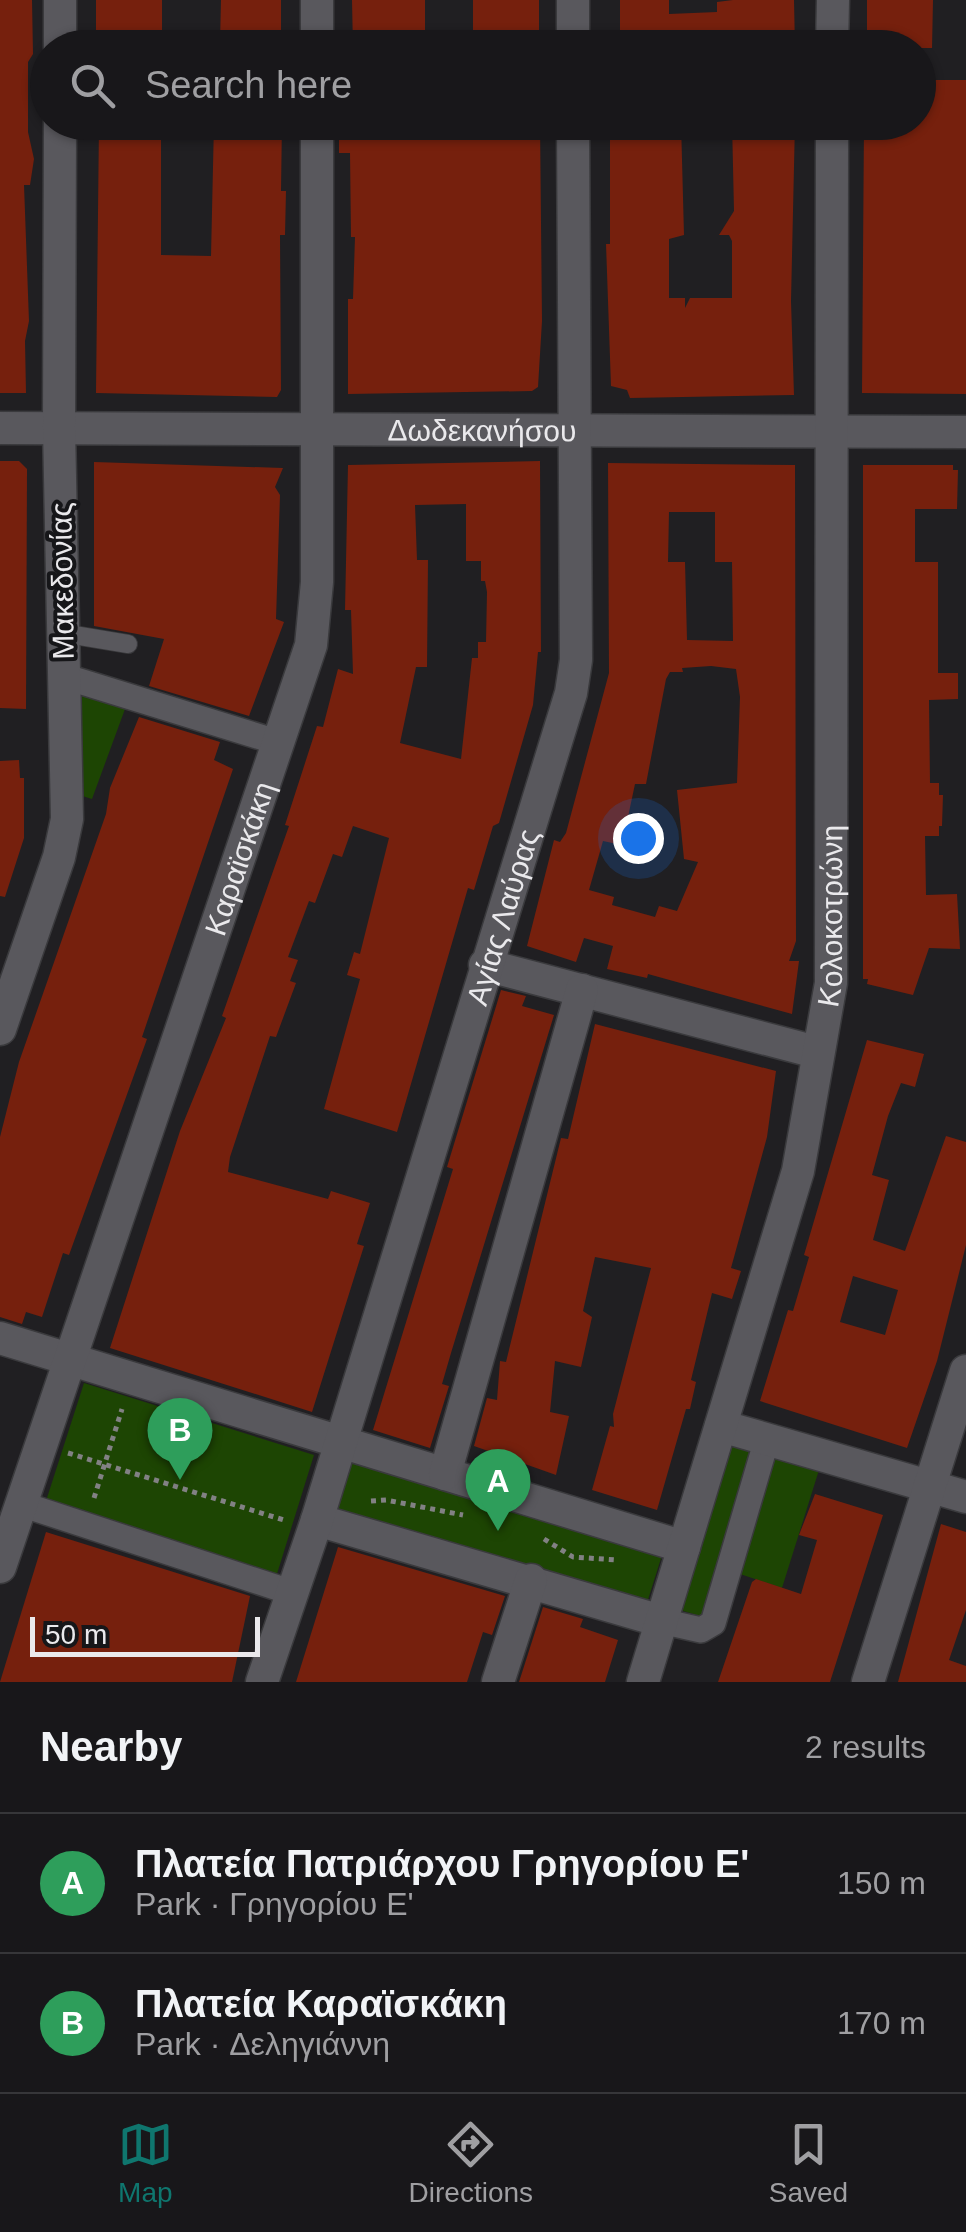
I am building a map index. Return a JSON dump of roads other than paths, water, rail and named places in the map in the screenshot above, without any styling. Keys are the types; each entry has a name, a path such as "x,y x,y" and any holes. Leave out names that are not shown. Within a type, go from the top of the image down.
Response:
{"street":[{"path":"60,0 60,30"},
{"path":"317,30 318,0"},
{"path":"573,30 574,0"},
{"path":"832,0 832,30"},
{"name":"Μακεδονίας","path":"0,1028 58,857 67,819 59,428 60,140"},
{"name":"Καραϊσκάκη","path":"0,1568 280,744 316,622 317,140"},
{"name":"Αγίας Λαύρας","path":"262,1682 290,1592 319,1524 340,1442 571,693 576,660 573,140"},
{"name":"Κολοκοτρώνη","path":"643,1682 798,1171 831,983 832,140"},
{"name":"Δωδεκανήσου","path":"0,428 966,432"},
{"path":"63,676 280,744"},
{"path":"486,965 816,1052"},
{"path":"445,1474 582,990"},
{"path":"0,1338 684,1547"},
{"path":"868,1682 966,1371"},
{"path":"722,1426 966,1496"},
{"path":"319,1524 701,1630 713,1623 767,1439"},
{"path":"21,1504 290,1592"},
{"path":"498,1682 530,1580"}],"lane":[{"path":"62,632 128,644"}],"place":[{"name":"Πλατεία Καραϊσκάκη","path":"180,1480"},
{"name":"Πλατεία Πατριάρχου Γρηγορίου Ε'","path":"498,1531"}]}
